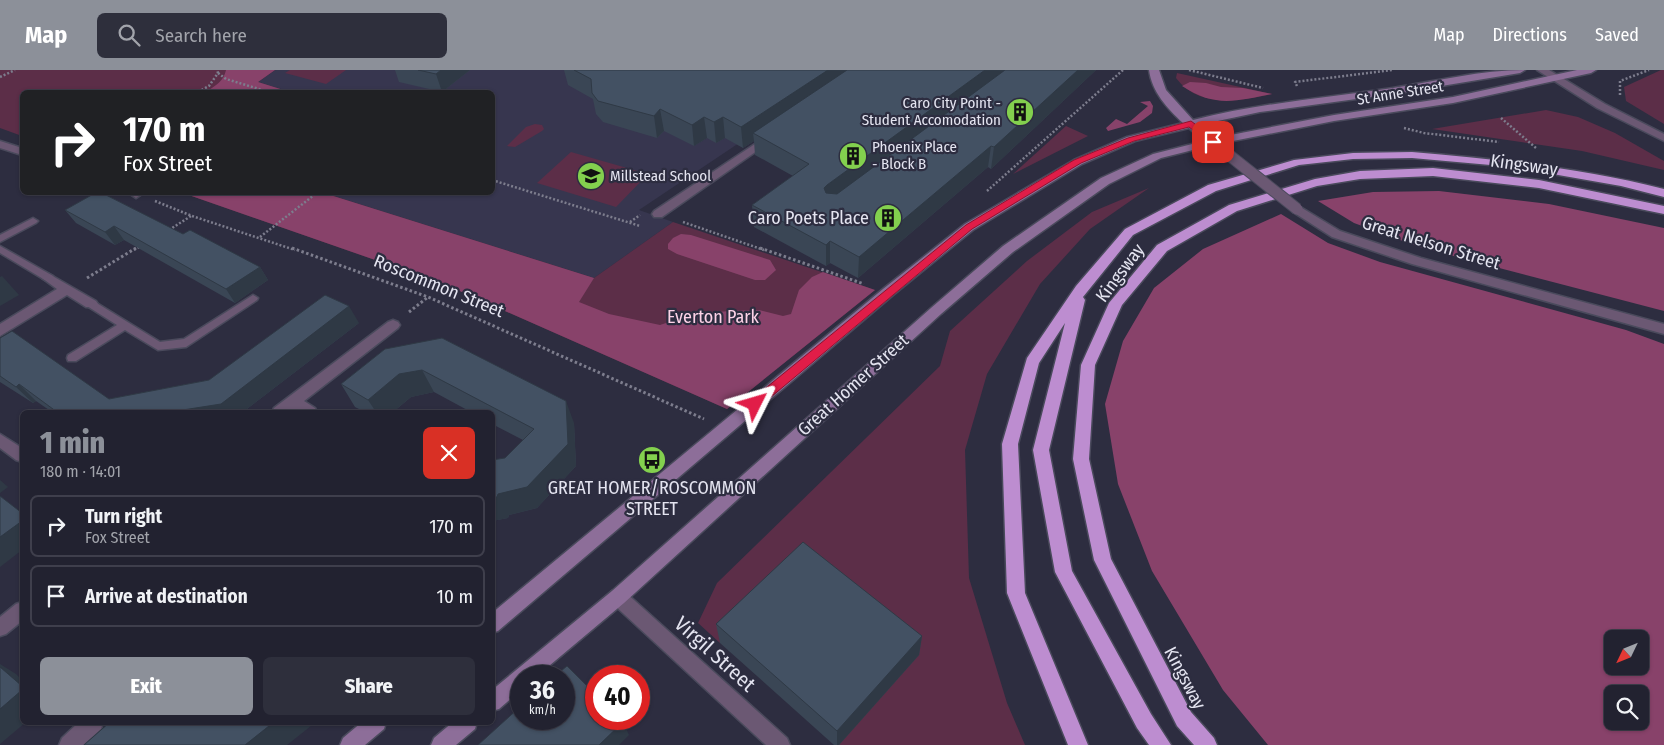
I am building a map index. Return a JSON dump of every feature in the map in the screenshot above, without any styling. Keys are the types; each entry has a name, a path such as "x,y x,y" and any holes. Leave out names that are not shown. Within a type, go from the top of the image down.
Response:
{"highway":[{"name":"Kingsway","path":"1078,745 1016,593 1010,444 1032,362 1081,289 1130,232 1212,188 1298,162 1353,156 1421,155 1513,164 1622,182 1664,193"},
{"name":"Kingsway","path":"1207,745 1184,719 1103,560 1081,458 1088,365 1116,303 1162,248 1232,208 1315,183 1360,175 1432,172 1539,184 1664,210"},
{"path":"1081,289 1041,450 1064,572 1144,721 1161,745"}],"street":[{"path":"1154,70 1154,80 1161,93 1191,124 1213,142"},
{"name":"St Anne Street","path":"1191,124 1260,109 1393,91 1520,70"},
{"path":"1542,70 1601,106 1664,138"},
{"name":"St Anne Street","path":"1213,142 1334,118 1453,100 1591,70"},
{"path":"495,622 888,292 969,227 1078,162 1131,139 1191,124"},
{"path":"658,214 780,130"},
{"name":"Great Nelson Street","path":"1213,142 1296,209 1336,234 1417,261 1664,328"},
{"name":"Great Homer Street","path":"536,665 618,597 936,311 1008,249 1105,181 1157,156 1213,142"},
{"path":"0,144 20,151"},
{"path":"49,278 91,304"},
{"path":"0,331 67,290"},
{"path":"282,410 393,325"},
{"path":"293,402 307,410"},
{"path":"2,444 20,455"},
{"name":"Virgil Street","path":"618,597 780,745"},
{"path":"0,628 20,612"},
{"name":"Great Homer Street","path":"495,700 510,687"},
{"path":"69,745 91,725"},
{"path":"350,745 373,725"},
{"path":"440,745 464,725"}],"lane":[{"path":"0,239 33,221"},
{"path":"0,250 49,278"},
{"path":"91,304 158,346 186,343 253,298"},
{"path":"72,358 124,325"}],"path":[{"path":"0,77 16,70"},
{"path":"1009,172 1123,70"},
{"path":"1300,91 1295,82 1392,70"},
{"path":"202,90 209,86 218,72 226,79 262,90"},
{"path":"1500,118 1537,148"},
{"path":"495,181 640,226"},
{"name":"Roscommon Street","path":"139,195 192,216 260,237 428,297 726,428"},
{"path":"260,237 314,195"},
{"path":"658,214 888,292"},
{"path":"167,231 192,216"},
{"path":"67,290 150,240"}],"shaded area":[{"name":"Millstead School","path":"275,70 848,70 639,210 673,222 594,278 330,195 495,195 495,90 284,90 258,82"}],"green space":[{"path":"0,70 275,70 258,82 284,90 20,90 20,135 0,128"},
{"path":"226,70 275,70 258,82 284,90 209,90 225,74"},
{"path":"290,70 346,70 326,84 285,73"},
{"path":"1664,70 1664,124 1626,101 1624,87"},
{"path":"1177,73 1272,94 1246,99 1208,99 1196,95 1186,88 1176,78"},
{"path":"1190,82 1243,88 1272,94 1247,99 1215,100 1205,98 1182,86"},
{"path":"1150,101 1153,106 1152,113 1140,122 1108,131 1106,128 1116,119 1127,124 1148,106 1140,102"},
{"path":"1546,110 1578,117 1615,133 1664,161 1664,170 1582,151 1432,129"},
{"path":"535,124 542,125 544,129 515,147 507,146 526,127"},
{"path":"1066,126 1088,136 1013,174"},
{"path":"571,152 648,174 616,207 537,183"},
{"path":"1149,188 1090,229 1040,284 987,374 965,450 969,578 1007,703 1025,745 839,745 805,563 720,643 698,623 717,583 940,366 950,331 1027,261 1092,212"},
{"path":"1439,191 1549,204 1664,228 1664,311 1419,247 1354,223 1318,201 1373,192"},
{"name":"Everton Park","path":"189,195 330,195 594,278 673,222 875,290 727,409 444,284"},
{"name":"Everton Park","path":"189,195 330,195 594,278 579,302 609,314 660,325 693,314 759,310 783,316 791,314 799,290 812,277 823,272 875,290 727,409 444,284"},
{"path":"1281,214 1328,243 1380,262 1626,330 1664,344 1664,745 1268,745 1223,690 1152,571 1118,484 1105,404 1123,341 1154,288 1203,249"},
{"path":"681,234 691,235 770,260 776,270 765,280 755,280 677,254 668,249 668,244 673,238"}],"building":[{"path":"418,70 441,70 436,74"},
{"path":"574,70 828,70 741,127 723,117 714,122 704,117 692,125 660,109 654,116 598,101 592,93 591,79"},
{"path":"847,70 985,70 827,185 824,188 826,193 837,194 1005,70 1078,70 994,147 991,146 859,257 830,241 826,245 752,205 809,164 753,133"},
{"path":"92,195 106,195 183,234 190,230 260,267 226,289 114,226 105,232 65,210"},
{"path":"325,295 349,306 221,404 183,410 54,410 19,384 16,387 0,376 0,338 12,331 109,399 209,380"},
{"path":"442,338 566,401 568,444 527,487 498,494 495,497 495,460 505,458 534,429 422,370 399,374 368,400 341,384 385,349"},
{"path":"0,496 20,511 20,522 0,537"},
{"path":"803,542 922,636 837,731 716,624"},
{"path":"0,667 20,684 20,692 0,709"},
{"path":"575,674 585,684 585,730 615,730 599,745 478,745 510,716 510,730 575,730"},
{"path":"107,725 270,725 245,745 84,745"}],"place":[{"name":"Caro City Point - Student Accomodation","path":"1020,112"},
{"name":"Phoenix Place - Block B","path":"853,156"},
{"name":"Millstead School","path":"591,176"},
{"name":"Caro Poets Place","path":"888,218"},
{"name":"GREAT HOMER/ROSCOMMON STREET","path":"652,460"}],"route":[{"path":"755,404 888,292 969,227 1078,162 1131,139 1191,124 1213,142"}]}
